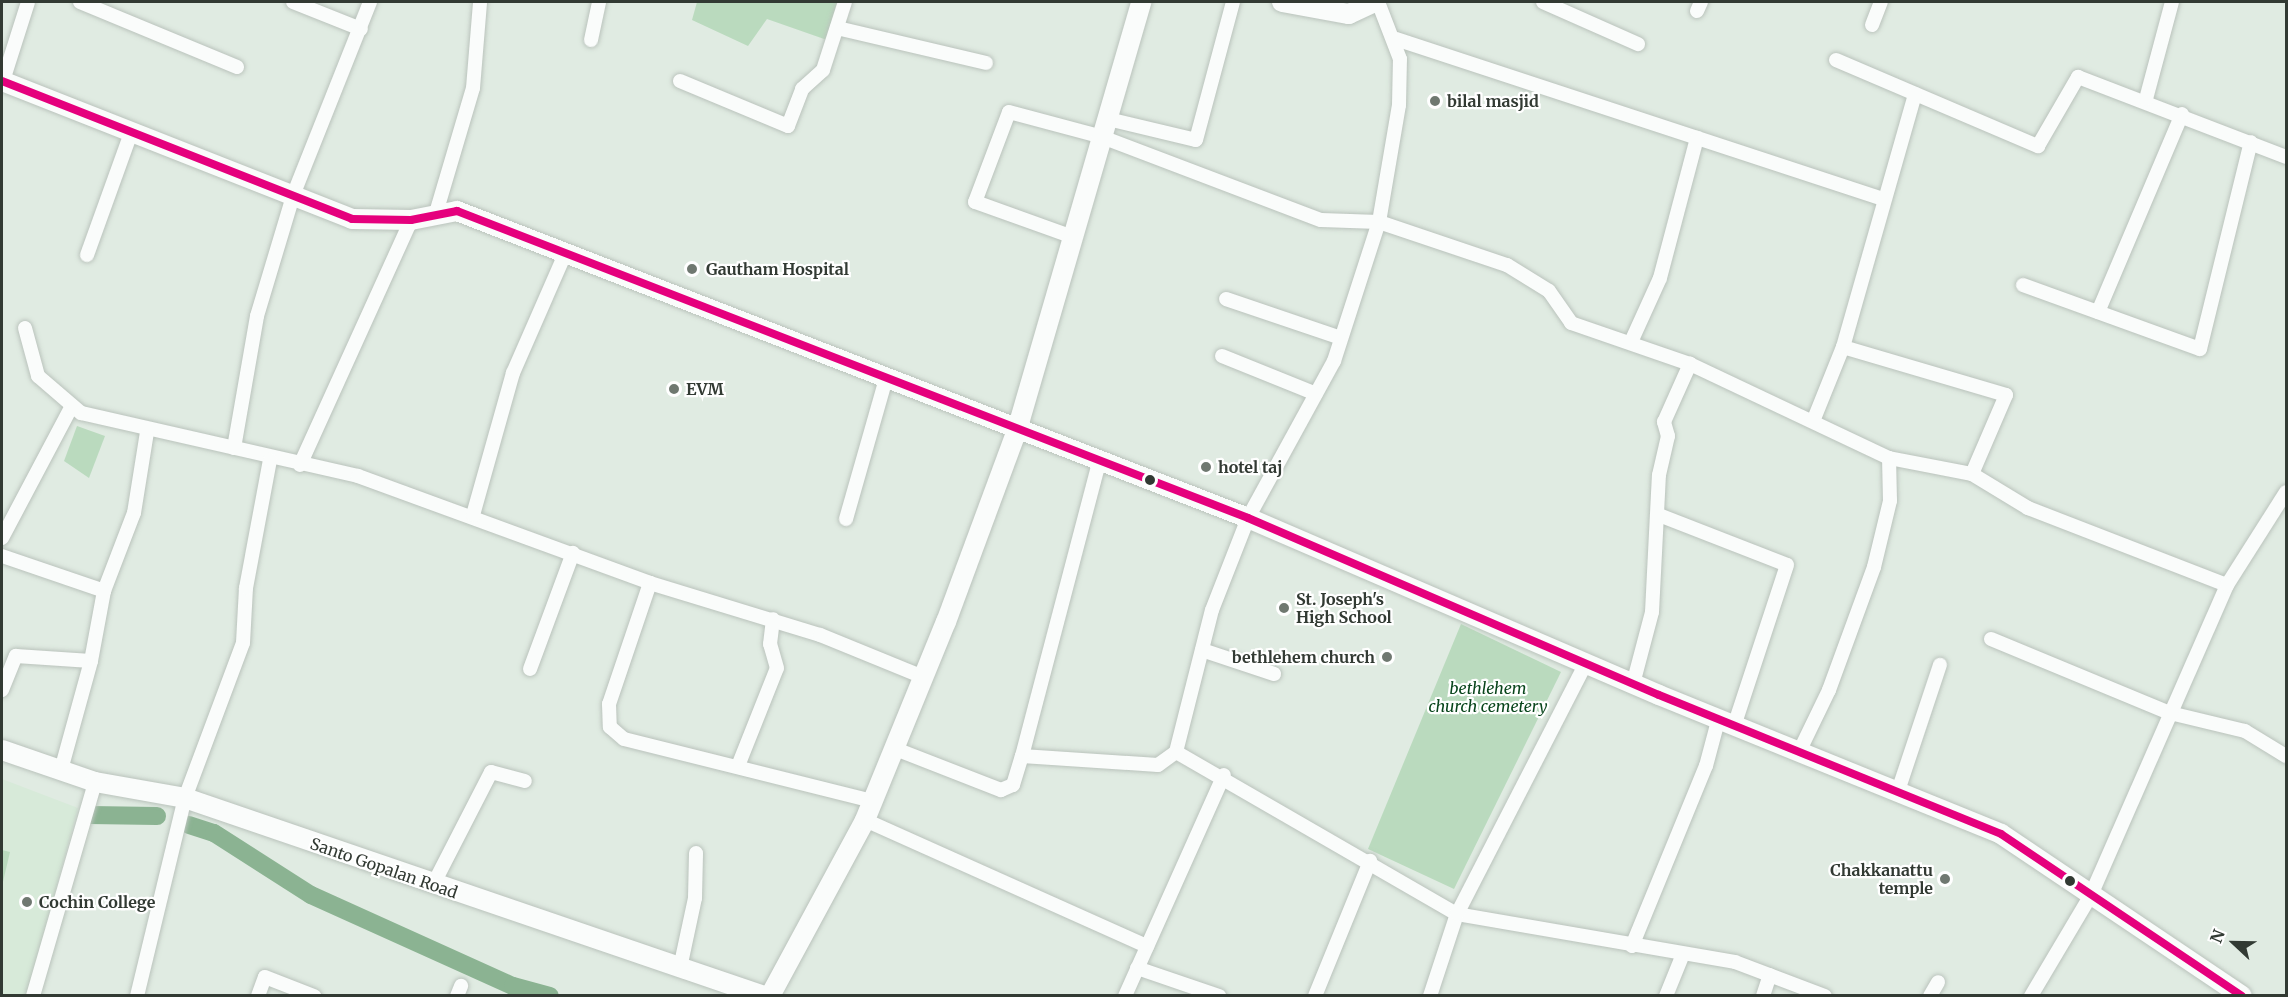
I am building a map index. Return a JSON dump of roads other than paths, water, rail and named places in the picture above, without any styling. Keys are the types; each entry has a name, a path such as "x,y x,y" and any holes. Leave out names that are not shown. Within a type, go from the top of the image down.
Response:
{"street":[{"path":"28,2 2,82 294,193 352,219 411,220 436,213 457,211 1248,518 1633,684 1727,720 2001,834 2242,996"},
{"path":"80,2 237,68"},
{"path":"293,2 361,29"},
{"path":"234,448 257,316 294,193 370,2"},
{"path":"436,213 473,87 480,2"},
{"path":"591,40 599,2"},
{"path":"680,81 788,126 802,89 823,69 845,2"},
{"path":"770,996 865,820 923,677 1017,430 1141,2"},
{"path":"1073,237 975,202 1009,112 1196,140 1233,2"},
{"path":"1022,756 1158,765 1176,752 1202,650 1248,518 1316,394 1341,338 1379,222 1399,105 1396,39 1376,2 1349,14 1282,2"},
{"path":"1543,2 1638,44"},
{"path":"1872,25 1881,2"},
{"path":"2146,99 2172,2"},
{"path":"837,28 986,63"},
{"path":"1396,39 1883,199"},
{"path":"1836,60 2038,146 2078,77 2146,99 2286,157"},
{"path":"1814,419 1844,347 1883,199 1915,94"},
{"path":"2098,312 2182,114"},
{"path":"1105,128 1320,220 1379,222 1508,265 1549,291 1571,323 1690,364 1814,419 1889,458 1972,474 2028,508 2227,585"},
{"path":"87,255 132,130"},
{"path":"1631,342 1659,278 1697,138"},
{"path":"2023,285 2200,349 2251,142"},
{"path":"300,465 411,220"},
{"path":"473,515 513,373 565,254"},
{"path":"1226,299 1341,338"},
{"path":"25,328 38,376 72,406 147,432 234,448 270,460 358,476 473,515 650,583 773,619 923,677"},
{"path":"1844,347 2006,395 1972,474"},
{"path":"1222,356 1316,394"},
{"path":"1633,684 1652,612 1659,515 1659,475 1668,436 1664,422 1690,364"},
{"path":"846,519 886,379"},
{"path":"2,538 72,406"},
{"path":"61,770 91,661 104,591 134,513 147,432"},
{"path":"1800,750 1829,690 1874,567 1890,501 1889,458"},
{"path":"136,996 185,798 243,642 246,588 270,460"},
{"path":"893,748 1001,790 1013,785 1100,462"},
{"path":"2031,996 2091,895 2227,585 2286,492"},
{"path":"1632,946 1727,720 1787,565 1659,515"},
{"path":"530,669 573,553"},
{"path":"2,556 104,591"},
{"path":"650,583 609,704 610,727 624,739 873,801"},
{"path":"738,766 777,668 770,644 773,619"},
{"path":"1991,639 2170,712 2245,731 2286,756"},
{"path":"1202,650 1274,674"},
{"path":"2,690 16,656 91,661"},
{"path":"1430,996 1456,914 1586,663"},
{"path":"1898,791 1940,665"},
{"name":"Santo Gopalan Road","path":"2,750 95,782 185,798 433,885 764,996"},
{"path":"1176,752 1224,775 1456,914 1735,962 1825,996"},
{"path":"433,885 491,772 525,781"},
{"path":"1125,996 1224,775"},
{"path":"33,996 95,782"},
{"path":"865,820 1147,946"},
{"path":"680,968 695,898 696,853"},
{"path":"1316,996 1370,861"},
{"path":"1666,996 1683,954"},
{"path":"1137,968 1220,996"},
{"path":"1763,996 1770,975"},
{"path":"258,996 265,977 314,996"},
{"path":"1930,996 1938,982"}],"waterway":[{"path":"90,815 157,816"},
{"path":"189,825 214,833 311,895 513,986 550,996"}],"place":[{"name":"bilal masjid","path":"1435,101"},
{"name":"Gautham Hospital","path":"692,269"},
{"name":"EVM","path":"674,389"},
{"name":"hotel taj","path":"1206,467"},
{"name":"St. Joseph's High School","path":"1284,608"},
{"name":"bethlehem church","path":"1387,657"},
{"name":"Chakkanattu temple","path":"1945,879"},
{"name":"Cochin College","path":"27,902"}],"park label":[{"name":"bethlehem church cemetery","path":"1488,697"}]}
